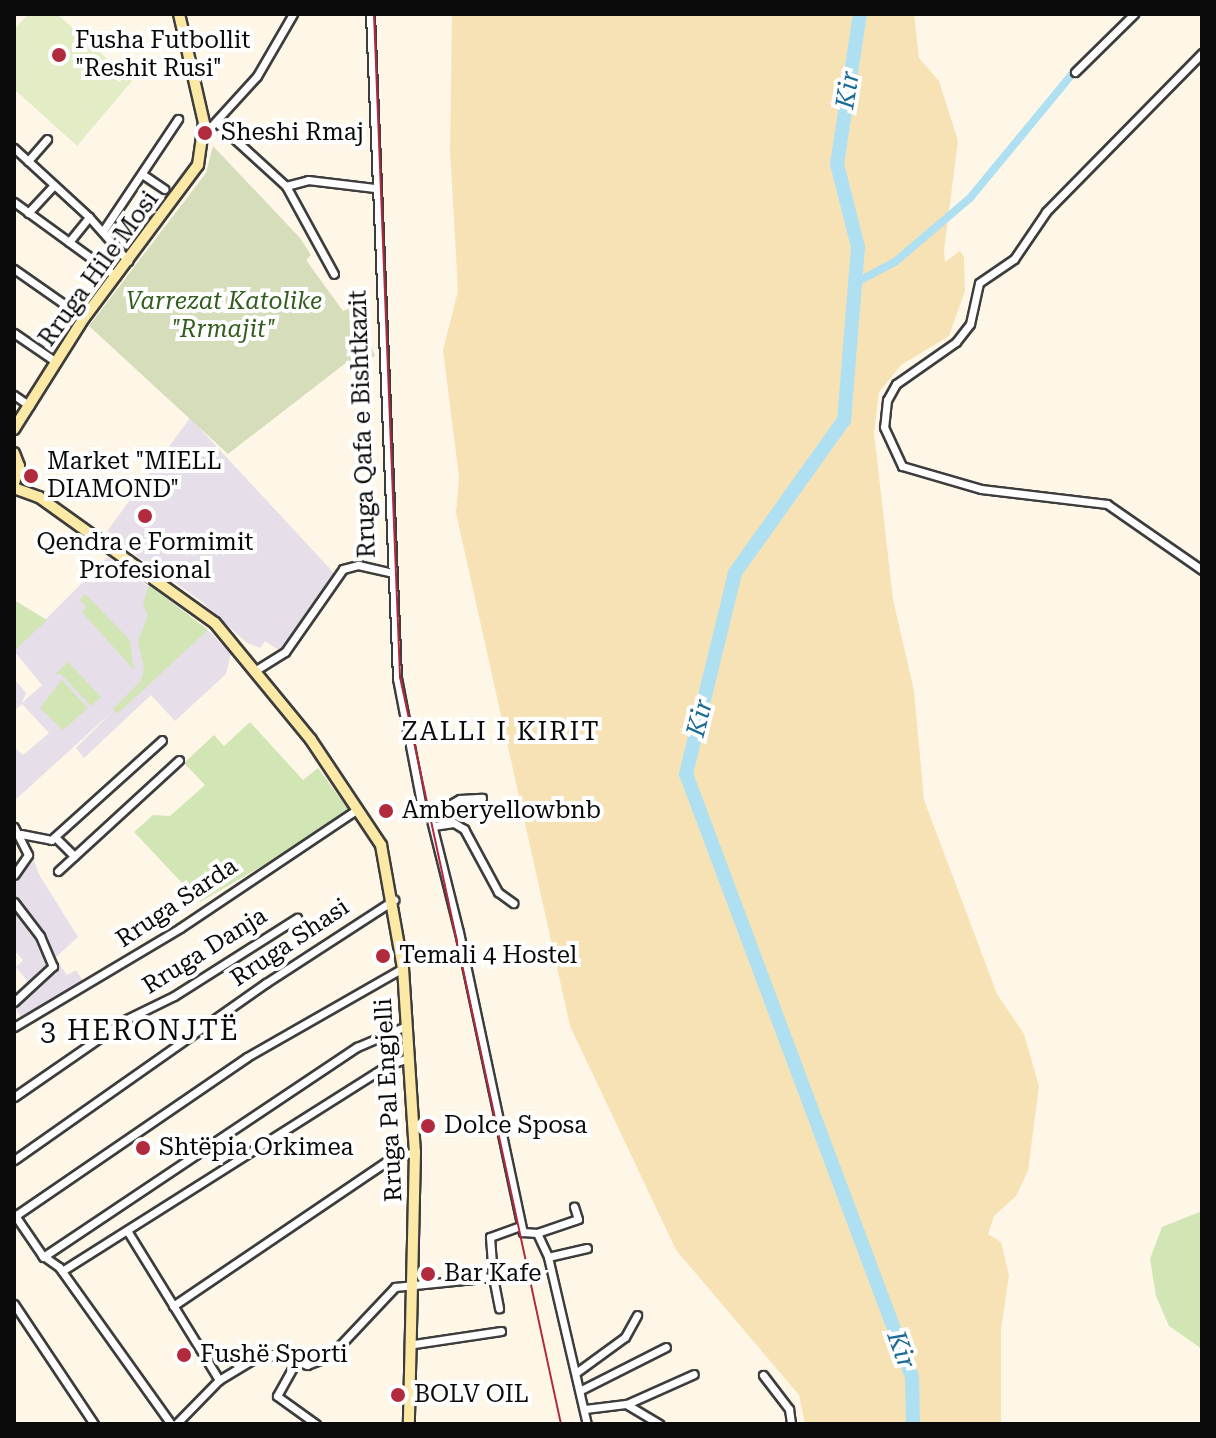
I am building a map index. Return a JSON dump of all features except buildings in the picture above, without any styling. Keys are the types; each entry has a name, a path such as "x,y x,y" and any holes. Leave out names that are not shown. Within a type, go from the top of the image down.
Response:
{"main road":[{"path":"179,14 205,133"},
{"name":"Rruga Hile Mosi","path":"15,431 84,318 190,179 205,133"},
{"path":"14,453 16,481"},
{"name":"Rruga Pal Engjelli","path":"16,481 215,623 256,670 360,807 381,845 394,900 403,968 415,1152 414,1344 409,1424"}],"street":[{"path":"205,133 218,124 262,69 293,14"},
{"name":"Rruga Qafa e Bishtkazit","path":"370,14 389,572 410,752 422,808 430,816 433,826 521,1226"},
{"path":"1075,72 1134,14"},
{"path":"1202,53 1046,212 1014,259 979,283 970,324 956,342 896,384 887,400 884,427 902,466 981,489 1107,504 1202,570"},
{"path":"103,231 178,119"},
{"path":"218,124 286,186 334,274"},
{"path":"28,161 47,139"},
{"path":"14,149 89,217 128,261"},
{"path":"142,174 164,189"},
{"path":"286,186 308,180 375,188"},
{"path":"28,213 54,185"},
{"path":"14,202 116,276"},
{"path":"69,242 89,217"},
{"path":"14,269 84,318"},
{"path":"14,333 56,362"},
{"path":"14,395 30,406"},
{"path":"256,670 285,652 343,569 358,565 389,572"},
{"path":"55,837 162,740"},
{"path":"58,871 179,760"},
{"path":"430,816 460,799 482,798"},
{"name":"Rruga Sarda","path":"14,1027 141,952 360,807"},
{"path":"433,826 454,823 464,829 498,892 513,903"},
{"path":"14,827 21,834 28,855 14,875"},
{"path":"21,834 55,837 74,856"},
{"name":"Rruga Shasi","path":"14,1160 394,900"},
{"path":"14,902 40,936 53,966 14,1002"},
{"name":"Rruga Danja","path":"14,1097 127,1019 174,996 297,918"},
{"path":"403,968 247,1057 15,1215 43,1257 62,1271 173,1424 219,1380 257,1357 314,1364 330,1356 388,1291 415,1282 493,1277"},
{"path":"43,1257 357,1047 406,1026"},
{"path":"62,1271 386,1066 408,1058"},
{"path":"173,1306 392,1158 415,1152"},
{"path":"499,1308 490,1237 521,1226 523,1232 537,1233 578,1219 574,1207"},
{"path":"128,1232 219,1380"},
{"path":"537,1233 548,1257 587,1424"},
{"path":"548,1257 587,1248"},
{"path":"14,1304 94,1424"},
{"path":"577,1372 625,1337 637,1315"},
{"path":"414,1344 501,1331"},
{"path":"581,1390 666,1347"},
{"path":"297,1360 277,1396 316,1424"},
{"path":"585,1409 626,1404 694,1374"},
{"path":"763,1375 789,1409 791,1424"},
{"path":"626,1404 659,1424"}],"shaded area":[{"path":"190,418 334,573 280,651 265,641 260,648 247,643 200,600 105,534"},
{"path":"108,557 208,630 231,654 226,674 175,721 151,695 84,758 76,748 113,711 14,801 14,747 23,755 49,733 22,704 14,711 14,679 26,693 22,703 42,685 14,651"},
{"path":"27,843 40,876 78,937 55,958 67,975 76,970 85,984 23,1020 14,1006 14,997 27,981 16,967 23,960 14,950 14,869"}],"green space":[{"name":"Fusha Futbollit \"Reshit Rusi\"","path":"28,14 57,14 132,81 77,146 14,89 14,30"},
{"name":"Varrezat Katolike \"Rrmajit\"","path":"213,146 300,238 311,255 306,260 343,311 354,306 375,356 350,368 347,362 228,454 89,326 206,173"},
{"path":"149,585 208,630 117,714 113,709 141,681 144,668 138,641 148,615 143,605"},
{"path":"85,594 130,640 134,670 82,612 87,608 80,600"},
{"path":"14,600 47,620 14,651"},
{"path":"68,662 101,697 91,706 61,674 55,674"},
{"path":"62,680 88,708 63,730 40,708"},
{"path":"250,722 303,780 318,768 348,809 302,843 200,902 134,832 153,815 170,816 205,785 184,763 214,735 224,746"},
{"path":"1202,1211 1202,1349 1169,1326 1156,1296 1150,1259 1162,1227"}],"sand":[{"path":"452,14 914,14 919,58 939,81 958,141 944,250 945,262 960,251 964,257 965,291 949,336 901,365 879,392 874,433 893,599 914,691 924,800 997,994 1024,1034 1039,1086 1028,1171 1016,1196 994,1216 988,1234 1001,1242 1009,1275 1001,1330 1001,1424 805,1424 799,1395 676,1250 570,1026 456,513 459,477 443,350 458,291 450,150"}],"waterway":[{"name":"Kir","path":"860,14 837,164 858,247 844,420 735,573 686,774 912,1377 913,1424"},
{"path":"855,283 895,262 970,198 1078,67"}],"railway":[{"path":"374,14 400,677 561,1424"}],"place":[{"name":"Fusha Futbollit \"Reshit Rusi\"","path":"59,55"},
{"name":"Sheshi Rmaj","path":"205,133"},
{"name":"Market \"MIELL DIAMOND\"","path":"31,476"},
{"name":"Qendra e Formimit Profesional","path":"145,516"},
{"name":"Amberyellowbnb","path":"386,811"},
{"name":"Temali 4 Hostel","path":"383,956"},
{"name":"Dolce Sposa","path":"428,1126"},
{"name":"Shtëpia Orkimea","path":"143,1148"},
{"name":"Bar Kafe","path":"428,1274"},
{"name":"Fushë Sporti","path":"184,1355"},
{"name":"BOLV OIL","path":"398,1395"}],"district":[{"name":"ZALLI I KIRIT","path":"501,732"},
{"name":"3 HERONJTË","path":"140,1031"}]}
